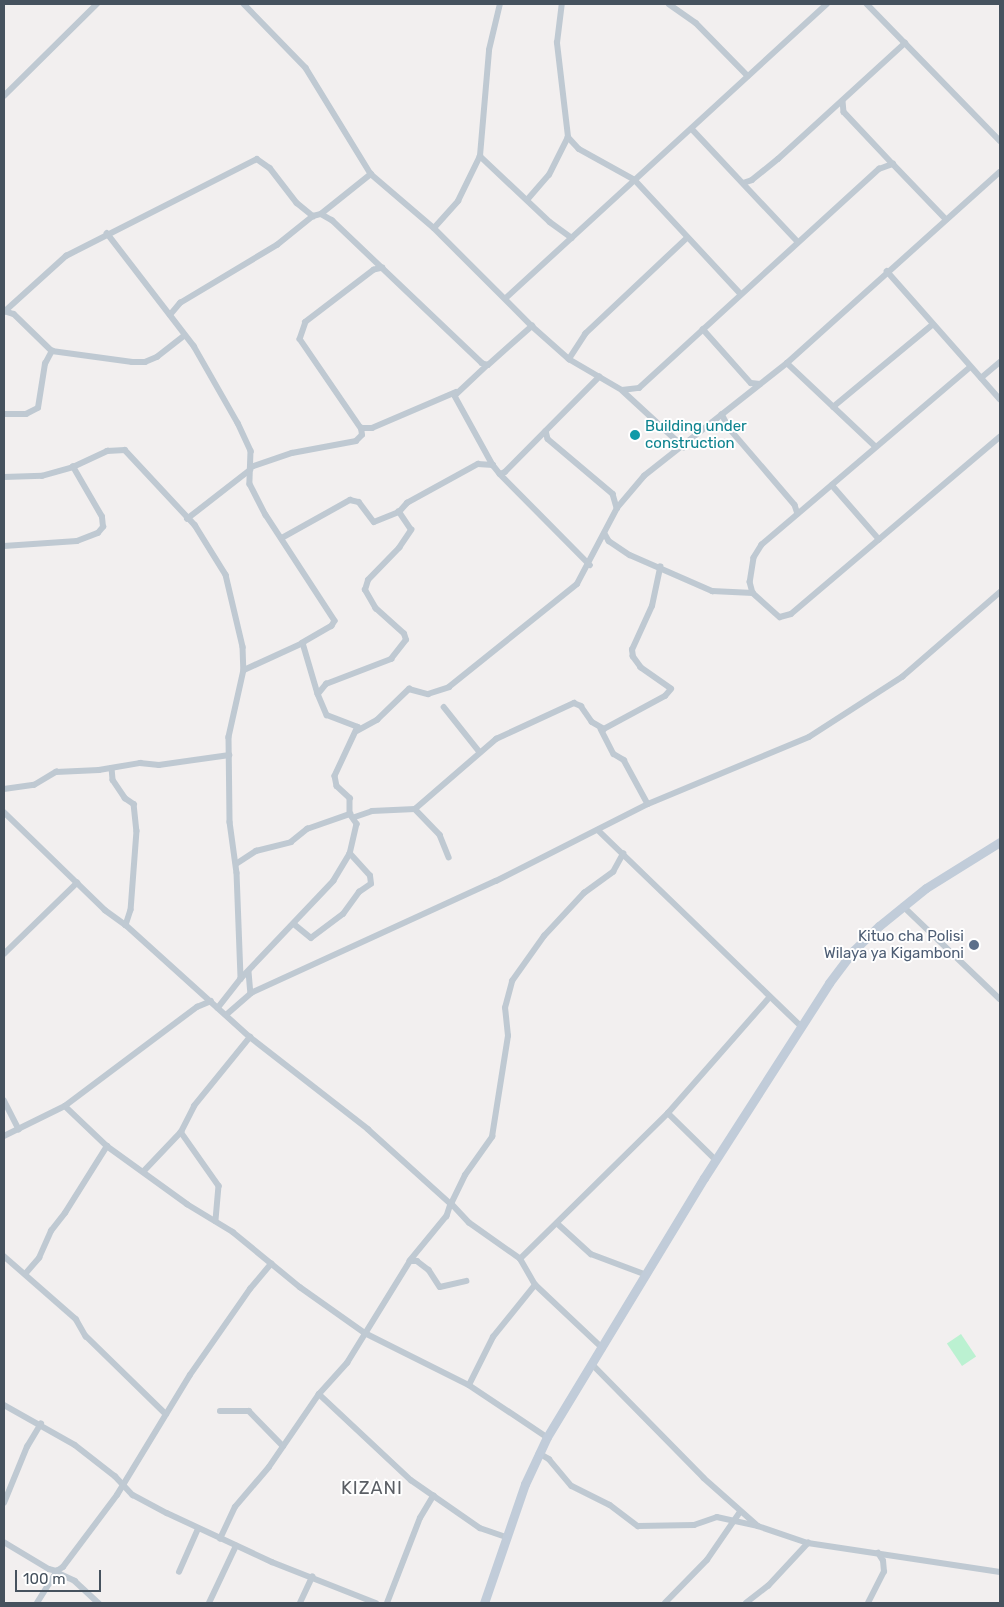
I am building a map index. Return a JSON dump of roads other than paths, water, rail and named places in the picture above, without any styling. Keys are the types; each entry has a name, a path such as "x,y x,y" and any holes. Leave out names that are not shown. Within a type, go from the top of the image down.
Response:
{"main road":[{"path":"484,1603 506,1537 539,1453 716,1160 801,1026 853,951 926,888 1000,842"}],"street":[{"path":"4,96 97,4"},
{"path":"244,4 306,68 371,174 434,228 532,326 569,359 622,390 684,447"},
{"path":"434,228 458,201 480,156 489,50 500,4"},
{"path":"527,200 549,175 568,137 558,43 562,4"},
{"path":"669,4 696,23 748,76"},
{"path":"506,298 827,4"},
{"path":"867,4 1000,141"},
{"path":"743,183 752,180 905,43"},
{"path":"842,100 844,112"},
{"path":"833,109 844,112 946,219"},
{"path":"692,129 797,241"},
{"path":"568,137 579,149 626,177 635,180 740,293"},
{"path":"480,156 527,200 572,238"},
{"path":"4,311 66,256 107,233 257,159 270,168 297,203 313,216"},
{"path":"622,390 639,388 797,241 880,169 893,164"},
{"path":"218,1008 241,979 334,881 350,854 357,824 352,816 350,798 336,786 335,776 357,731 377,720 409,689 437,693 462,678 577,584 590,565 617,508 625,496 644,476 684,447 722,414 787,364 887,271 1000,172"},
{"path":"170,315 180,303 277,245 313,216 321,214 371,174"},
{"path":"626,177 628,187"},
{"path":"749,190 752,180"},
{"path":"321,214 332,220 373,258 474,357 488,365"},
{"path":"107,233 197,352 238,423 251,451 250,484 335,621 332,626 303,643 244,670"},
{"path":"569,359 585,334 687,238"},
{"path":"373,258 374,270"},
{"path":"187,518 251,468 292,453 356,441 362,435 361,428 318,370 300,339 300,334 306,322 374,270 383,268"},
{"path":"887,271 970,368 1000,399"},
{"path":"4,311 14,314 52,351 145,362 157,357 184,336"},
{"path":"833,407 932,324"},
{"path":"361,428 372,428 456,392 532,326"},
{"path":"703,329 752,383 760,384"},
{"path":"4,414 26,414 38,408 45,364 52,351"},
{"path":"981,378 1000,362"},
{"path":"787,364 875,446"},
{"path":"970,368 875,446 757,550 750,582 753,593 780,617 785,616 1000,438"},
{"path":"500,474 506,472 599,377"},
{"path":"456,392 458,404 493,465 590,565"},
{"path":"722,414 729,428 795,504 798,514"},
{"path":"546,431 548,439 613,494 625,496"},
{"path":"4,476 42,476 73,467 107,451 125,450 195,525 226,575 243,647 244,670 229,737 230,822 236,864 241,979"},
{"path":"282,538 350,500 359,502 374,522 399,512 408,503 478,464 493,465"},
{"path":"4,546 77,541 98,533 103,528 102,517 73,467"},
{"path":"832,484 879,539"},
{"path":"613,494 617,508"},
{"path":"795,504 804,508"},
{"path":"318,694 326,684 391,659 406,640 404,634 376,609 365,590 368,580 411,530 399,512"},
{"path":"605,534 617,549 712,591 753,593"},
{"path":"601,729 658,700 671,689 641,668 632,657 635,641 652,606 660,567"},
{"path":"738,592 750,582"},
{"path":"226,1016 251,993 496,881 648,804 810,737 902,677 1000,592"},
{"path":"303,643 318,694 327,715 356,725 357,731"},
{"path":"236,864 256,851 291,842 307,829 372,811 415,809 479,751 496,739 574,703 601,729 614,754 624,760 648,804"},
{"path":"444,707 479,751"},
{"path":"4,789 34,785 53,773 229,755"},
{"path":"112,768 113,780 125,798 134,804 136,819 131,910 126,925"},
{"path":"415,809 440,835 449,857"},
{"path":"4,812 77,883 250,1037 368,1129 459,1213 520,1259 535,1285 603,1349"},
{"path":"598,830 769,998 801,1026"},
{"path":"294,924 311,938 343,914 360,892 371,884 370,876 350,854"},
{"path":"220,1539 235,1507 283,1446 319,1394 347,1363 410,1261 447,1216 465,1175 492,1137 508,1036 505,1008 512,981 544,936 574,902 613,872 623,854"},
{"path":"4,954 77,883"},
{"path":"903,906 1000,999"},
{"path":"249,972 251,993"},
{"path":"520,1259 668,1113 769,998"},
{"path":"4,1136 65,1106 197,1007 211,1001"},
{"path":"144,1171 180,1132 194,1106 250,1037"},
{"path":"4,1100 20,1128"},
{"path":"65,1106 106,1146 144,1171 187,1204 216,1221 271,1264 365,1332 469,1385 548,1437"},
{"path":"668,1113 716,1160"},
{"path":"180,1132 219,1186 216,1221"},
{"path":"26,1273 38,1258 51,1231 65,1213 106,1146"},
{"path":"447,1216 459,1213"},
{"path":"557,1223 591,1254 647,1275"},
{"path":"4,1256 26,1273 76,1319 86,1336 166,1414"},
{"path":"410,1261 417,1261 428,1270 440,1287 466,1281"},
{"path":"37,1603 57,1572 122,1486 166,1414 244,1297 271,1264"},
{"path":"469,1385 493,1337 535,1285"},
{"path":"593,1365 740,1512 758,1526"},
{"path":"319,1394 393,1466 480,1528 506,1537"},
{"path":"4,1405 41,1424 96,1460 115,1476 122,1486 198,1528 236,1546 376,1603"},
{"path":"220,1411 248,1411 283,1446"},
{"path":"4,1503 27,1447 41,1424"},
{"path":"539,1453 549,1460 572,1486 610,1505 638,1526 694,1525 717,1517 733,1523 758,1526 808,1543 1000,1572"},
{"path":"387,1603 420,1518 433,1496"},
{"path":"665,1603 706,1560 740,1512"},
{"path":"179,1572 198,1528"},
{"path":"4,1542 75,1581 99,1603"},
{"path":"746,1603 768,1586 808,1543"},
{"path":"209,1603 236,1546"},
{"path":"868,1603 884,1572 883,1561 878,1553"},
{"path":"300,1603 312,1577"}],"place":[{"name":"Building under construction","path":"635,435"},
{"name":"Kituo cha Polisi Wilaya ya Kigamboni","path":"974,945"}],"district":[{"name":"KIZANI","path":"372,1488"}]}
